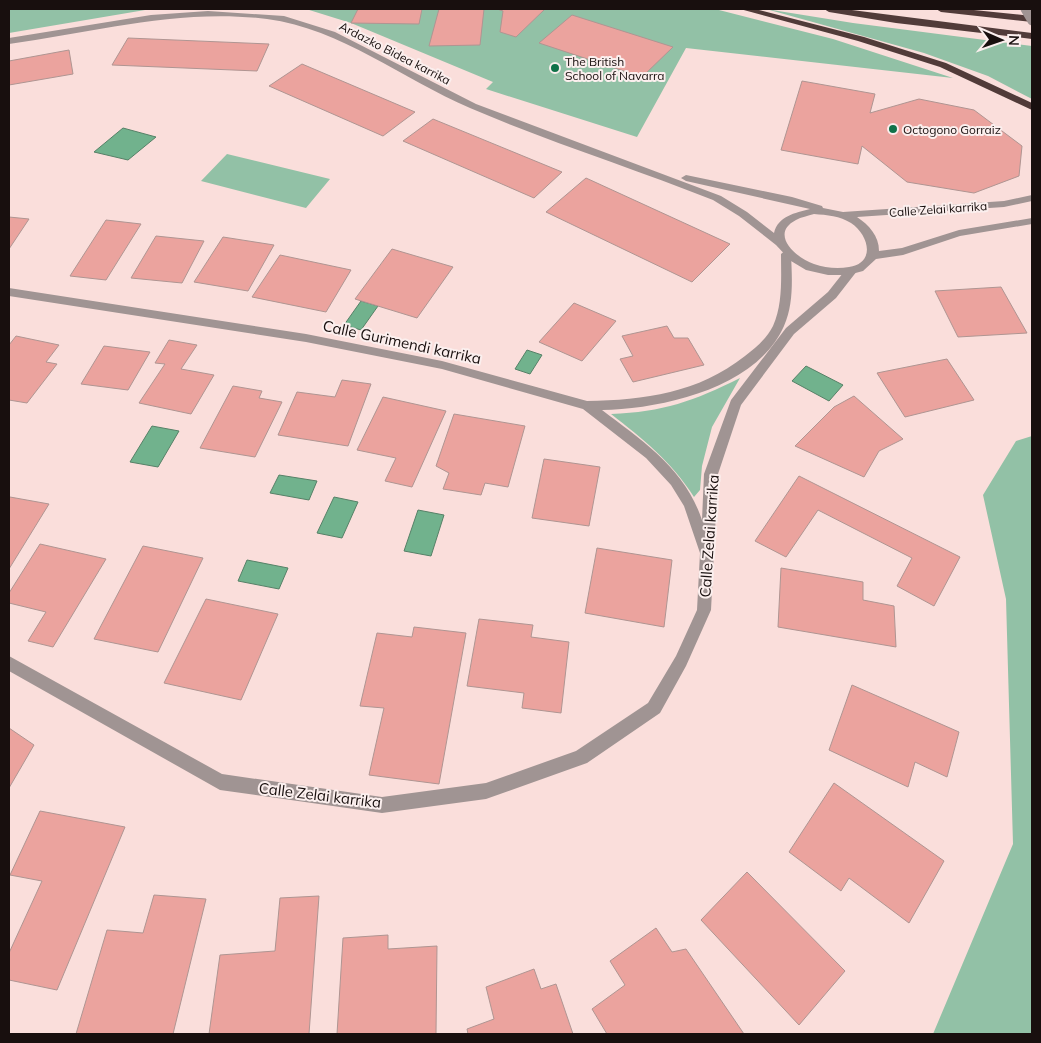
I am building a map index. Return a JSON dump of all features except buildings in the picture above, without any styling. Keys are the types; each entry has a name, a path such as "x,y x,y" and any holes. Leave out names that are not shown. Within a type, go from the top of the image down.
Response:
{"highway":[{"path":"745,9 861,40 943,65 1032,107"},
{"path":"829,9 896,20 1032,36"},
{"path":"941,9 1032,20"},
{"path":"1012,9 1032,11"}],"street":[{"path":"1025,9 1032,20"},
{"name":"Ardazko Bidea karrika","path":"9,41 149,16 197,13 238,14 310,25 368,50 432,87 472,106 717,198 743,214 779,242"},
{"name":"Ardazko Bidea karrika","path":"641,168 792,200 828,212"},
{"name":"Calle Zelai karrika","path":"843,215 1004,204 1032,198"},
{"path":"814,211 843,215 855,221 872,238 874,247 872,256 867,262 851,271 816,270 796,262 786,254 779,242 778,232 782,224 790,218 814,211"},
{"name":"Calle Zelai karrika","path":"872,256 903,251 959,234 1032,221"},
{"path":"586,406 637,405 685,396 726,377 754,356 776,332 786,295 786,254"},
{"name":"Calle Zelai karrika","path":"9,663 220,782 382,805 486,791 581,757 654,708 681,660 704,610 711,474 735,402 790,331 832,295 851,271"},
{"name":"Calle Gurimendi karrika","path":"9,292 306,338 442,365 586,406 651,454 676,481 690,505 707,559"}],"shaded area":[{"path":"9,9 151,9 9,33"},
{"name":"The British School of Navarra","path":"306,9 715,9 833,39 953,78 686,48 637,137 486,89 493,82 351,23"},
{"path":"766,9 853,23 1032,46 1032,99 988,76 924,53"},
{"path":"123,128 156,137 128,160 94,152"},
{"path":"227,154 330,179 306,208 201,181"},
{"path":"361,301 378,306 361,330 344,325"},
{"path":"527,350 542,355 530,374 515,369"},
{"path":"806,366 843,385 829,401 792,381"},
{"path":"740,378 712,427 702,466 700,490 694,497 667,462 646,442 611,414 647,411 678,404"},
{"path":"152,426 179,431 158,467 130,462"},
{"path":"1032,436 1032,1034 933,1034 1013,844 1006,599 983,495 1016,441"},
{"path":"279,475 317,481 309,500 270,493"},
{"path":"334,497 358,502 342,538 317,533"},
{"path":"418,510 444,515 431,556 404,551"},
{"path":"247,560 288,568 279,589 238,581"}],"place":[{"name":"The British School of Navarra","path":"555,68"},
{"name":"Octogono Gorraiz","path":"893,129"}]}
